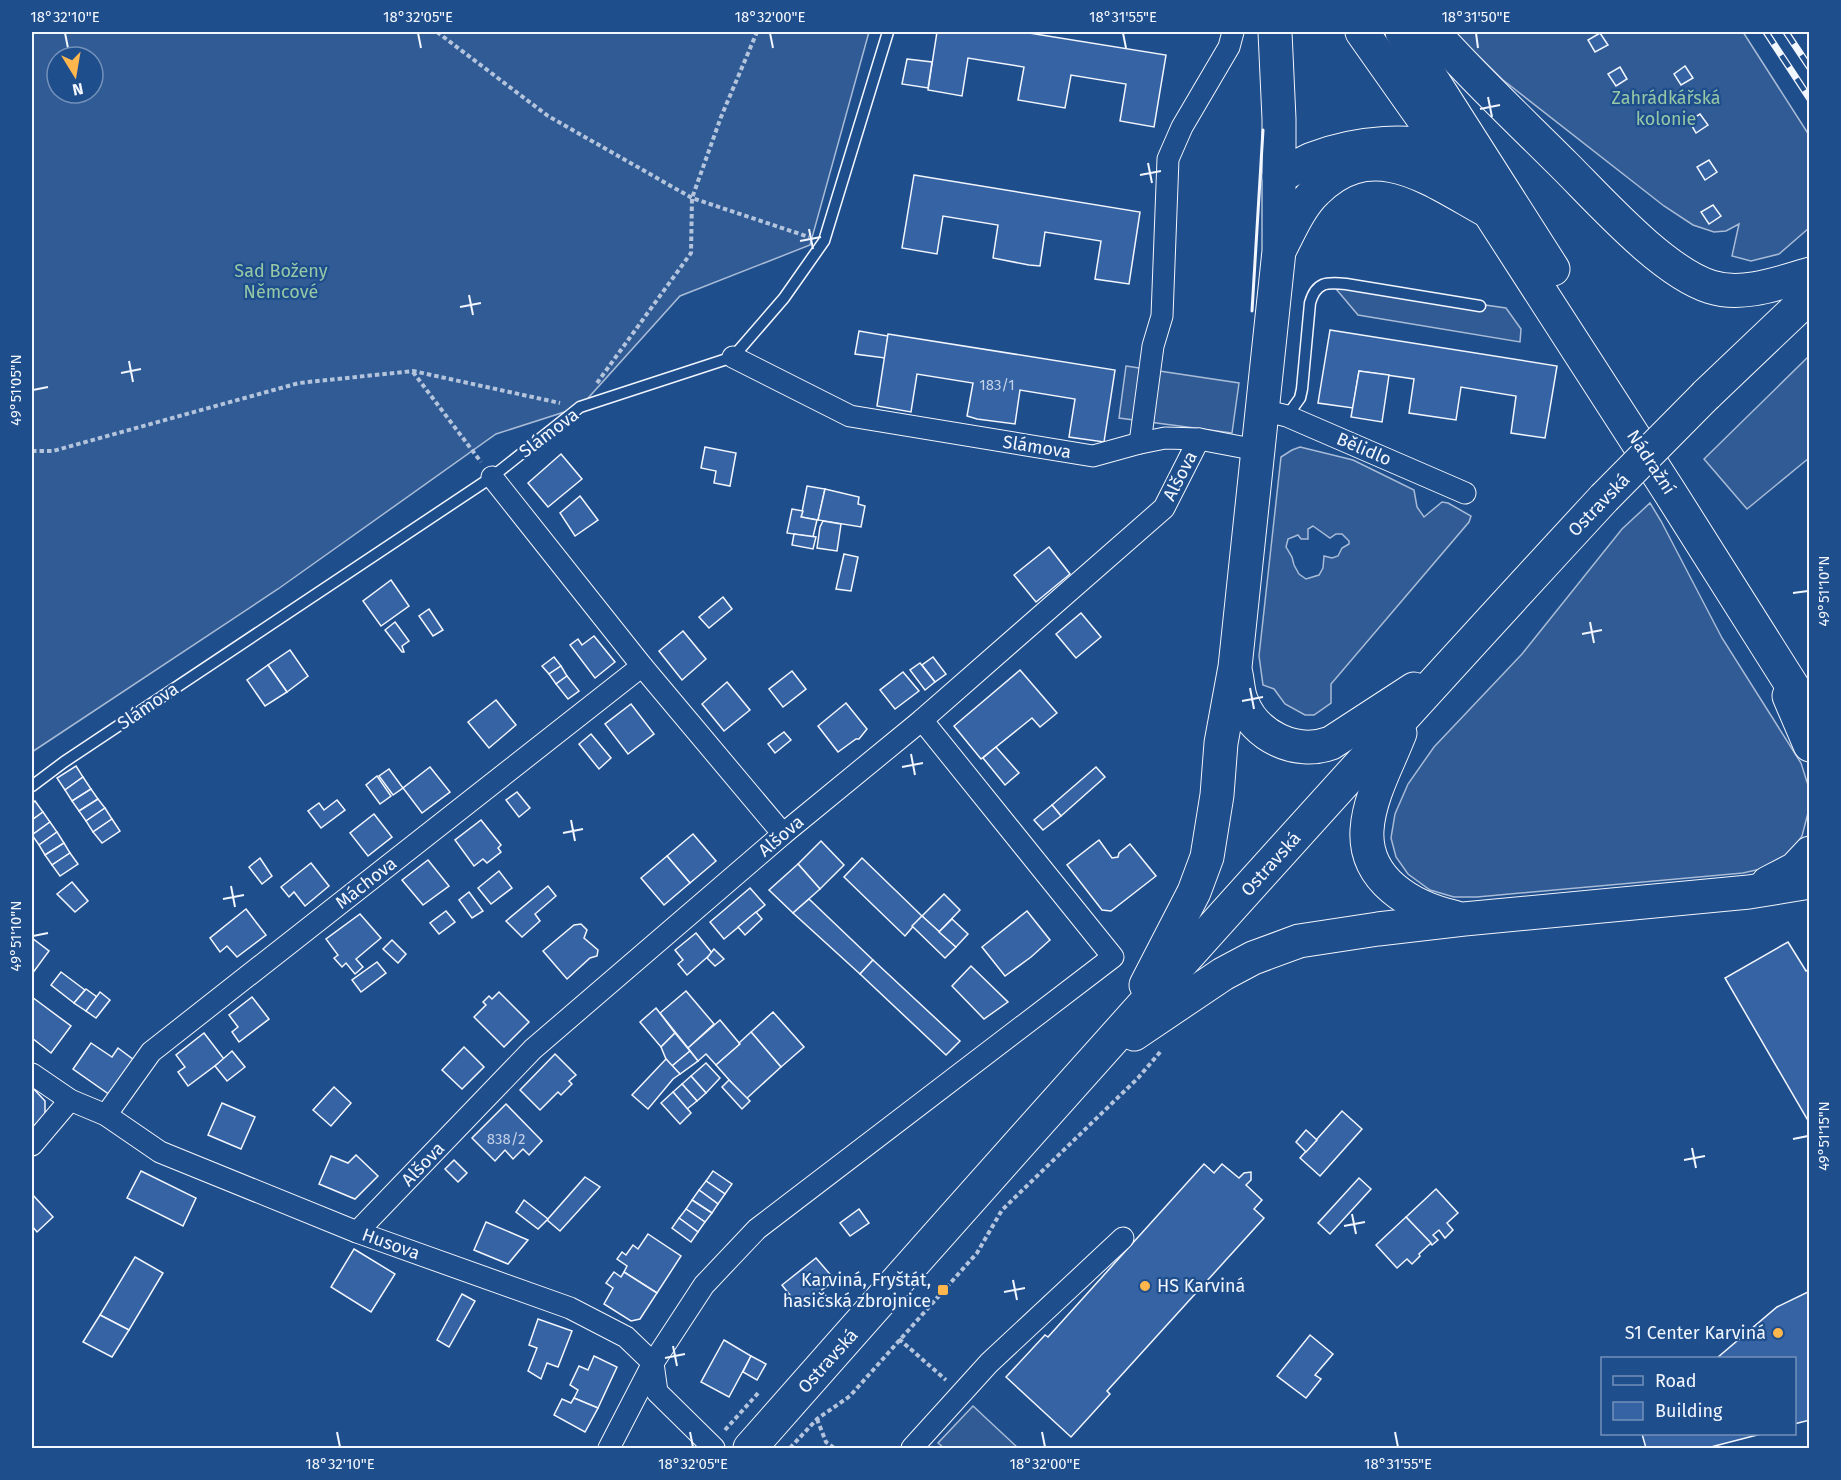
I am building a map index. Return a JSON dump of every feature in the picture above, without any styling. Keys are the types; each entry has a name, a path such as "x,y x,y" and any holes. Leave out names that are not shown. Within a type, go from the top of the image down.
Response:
{"main road":[{"path":"1123,1029 1194,892 1208,857 1217,795 1221,743 1235,667 1257,450 1274,413 1280,119 1275,32"},
{"path":"1362,32 1447,152 1495,200"},
{"path":"1402,32 1495,200 1669,452 1809,681"},
{"path":"1433,32 1614,215 1681,273 1712,287 1732,290 1774,284 1809,274"},
{"path":"1279,177 1311,159 1348,148 1400,143 1447,152"},
{"path":"1279,251 1304,206 1316,191 1344,172 1361,165 1383,164 1402,167 1429,179 1495,200"},
{"name":"Nádražní","path":"1495,200 1669,491 1809,714"},
{"name":"Ostravská","path":"750,1449 1450,664 1604,498 1809,296"},
{"path":"1770,652 1809,745"},
{"path":"1235,667 1241,701 1251,720 1276,740 1307,747 1331,743 1450,664"},
{"path":"1408,712 1372,804 1367,830 1368,845 1382,878 1394,890 1425,909 1464,919"},
{"path":"1749,892 1796,869 1809,853"},
{"path":"1091,1064 1223,974 1283,945 1334,935 1464,919 1749,892 1803,884"}],"street":[{"path":"1140,443 1153,346 1162,316 1168,159 1182,127 1229,47 1233,32"},
{"name":"Slámova","path":"733,357 850,416 1094,456 1165,438 1198,439 1257,450"},
{"name":"Bělidlo","path":"1274,413 1465,493"},
{"name":"Alšova","path":"357,1232 533,1049 783,834 922,720 1164,508 1198,439"},
{"path":"492,477 642,666 783,834"},
{"name":"Máchova","path":"106,1115 151,1052 642,666"},
{"path":"609,1449 653,1364 704,1286 758,1229 1113,957 922,720"},
{"name":"Husova","path":"32,1074 70,1100 106,1115 160,1152 357,1232 570,1308 626,1337 653,1364"},
{"path":"32,1145 70,1100"},
{"path":"912,1449 989,1363 1123,1238"},
{"path":"653,1364 657,1392 712,1447"}],"lane":[{"path":"733,357 784,298 824,241 888,32"},
{"path":"1274,413 1300,398 1310,303 1318,286 1331,282 1480,306"},
{"name":"Slámova","path":"32,786 64,762 492,477 580,407 733,357"}],"path":[{"path":"437,32 548,116 692,198 824,241"},
{"path":"32,451 53,451 299,383 413,371 580,407 691,253 692,198 721,117 757,32"},
{"path":"413,371 492,477"},
{"path":"790,1449 817,1419 850,1396 977,1253 1002,1210 1138,1078 1164,1048"},
{"path":"899,1339 962,1394"},
{"path":"712,1447 764,1386"},
{"path":"817,1419 825,1442 834,1449"}],"shaded area":[{"name":"Sad Boženy Němcové","path":"32,32 869,32 810,245 680,296 580,407 496,434 278,589 32,752"},
{"name":"Zahrádkářská kolonie","path":"1743,32 1809,135 1809,228 1779,254 1751,261 1732,256 1739,224 1726,231 1714,232 1693,225 1664,206 1503,80 1455,33"},
{"path":"1331,283 1506,308 1521,329 1520,342 1358,315"},
{"path":"1809,356 1809,458 1747,509 1704,459"},
{"path":"1126,366 1239,383 1232,433 1119,418"},
{"path":"1300,447 1353,460 1414,490 1417,507 1424,517 1442,502 1471,516 1469,522 1331,684 1331,703 1314,715 1305,715 1285,704 1274,689 1263,685 1259,656 1281,457","holes":["1313,526 1330,538 1336,534 1342,534 1349,544 1342,548 1338,556 1332,558 1324,556 1323,568 1319,575 1306,579 1299,574 1294,565 1286,547 1288,539 1298,535 1301,539 1308,539 1308,529"]},
{"path":"1650,503 1722,638 1801,763 1808,785 1808,813 1802,836 1788,856 1765,868 1743,873 1477,897 1454,897 1430,890 1408,874 1396,857 1391,838 1395,814 1408,784 1434,747 1522,654 1622,529"},
{"path":"973,1406 1018,1448 944,1448 938,1443"}],"building":[{"path":"937,32 1023,32 1166,55 1154,127 1120,121 1126,84 1071,75 1065,108 1018,100 1024,67 968,58 962,96 928,90"},
{"path":"1600,33 1608,45 1595,52 1588,40"},
{"path":"907,59 932,62 928,88 902,84"},
{"path":"1685,66 1693,78 1681,85 1674,74"},
{"path":"1620,67 1627,79 1616,86 1608,74"},
{"path":"1700,114 1708,125 1696,133 1689,121"},
{"path":"1709,160 1717,172 1705,180 1697,167"},
{"path":"914,175 1140,212 1129,284 1095,279 1101,241 1045,232 1040,266 993,258 998,225 943,216 937,254 902,248"},
{"path":"1713,205 1721,216 1709,224 1701,212"},
{"path":"1330,330 1557,366 1545,438 1511,433 1516,396 1461,387 1456,420 1409,413 1414,379 1359,371 1353,408 1318,403"},
{"path":"859,331 888,336 885,358 855,354"},
{"path":"888,334 1115,370 1104,442 1069,437 1075,399 1020,390 1015,424 967,416 973,383 917,374 911,412 877,406"},
{"path":"1359,371 1389,375 1382,422 1351,417"},
{"path":"705,447 736,453 730,486 714,483 716,471 701,468"},
{"path":"561,454 582,479 548,507 528,483"},
{"path":"807,486 825,489 818,520 801,517"},
{"path":"825,489 859,497 858,504 865,506 861,527 818,520"},
{"path":"580,496 598,520 575,536 560,513"},
{"path":"792,509 803,511 801,517 817,520 813,537 787,533"},
{"path":"823,521 841,524 837,551 817,548"},
{"path":"794,534 816,537 813,549 792,545"},
{"path":"1049,547 1070,574 1036,602 1014,575"},
{"path":"844,554 858,557 851,591 836,589"},
{"path":"391,580 409,606 381,626 363,601"},
{"path":"723,597 732,609 709,628 699,617"},
{"path":"429,609 443,630 433,636 419,616"},
{"path":"1081,613 1101,637 1076,658 1056,634"},
{"path":"395,622 409,641 402,646 404,652 385,630"},
{"path":"683,631 706,659 682,680 659,651"},
{"path":"594,636 615,662 595,678 570,645 578,639 582,645"},
{"path":"290,650 308,676 287,692 268,665"},
{"path":"554,657 561,666 549,674 542,666"},
{"path":"933,657 946,674 935,682 922,665"},
{"path":"920,663 935,682 925,690 910,670"},
{"path":"268,665 287,692 265,706 247,680"},
{"path":"561,666 567,676 556,684 549,674"},
{"path":"1020,670 1057,713 1040,727 1032,718 981,759 954,726"},
{"path":"792,671 806,689 783,707 769,689"},
{"path":"903,672 919,691 895,709 880,690"},
{"path":"567,676 579,691 568,699 556,684"},
{"path":"727,682 750,710 724,731 702,704"},
{"path":"496,700 516,725 489,748 468,722"},
{"path":"846,703 867,729 859,739 838,752 818,726"},
{"path":"631,704 654,734 628,754 605,724"},
{"path":"784,732 791,740 775,753 768,744"},
{"path":"591,734 611,758 599,769 579,744"},
{"path":"996,747 1019,773 1005,785 983,758"},
{"path":"76,766 83,777 65,790 57,778"},
{"path":"430,767 450,792 422,813 403,788"},
{"path":"1096,767 1105,777 1061,816 1052,805"},
{"path":"389,769 403,788 393,795 379,776"},
{"path":"377,776 391,796 380,804 366,785"},
{"path":"83,777 91,789 72,801 65,790"},
{"path":"91,789 98,799 79,811 72,801"},
{"path":"517,792 530,808 519,817 506,800"},
{"path":"98,799 105,808 86,821 79,811"},
{"path":"337,800 345,810 321,828 308,811 319,803 324,810"},
{"path":"35,801 43,812 32,820 32,804"},
{"path":"1052,805 1061,816 1043,830 1034,820"},
{"path":"105,808 112,819 93,832 86,821"},
{"path":"43,812 50,822 32,835 32,820"},
{"path":"374,814 392,837 368,856 350,833"},
{"path":"112,819 120,831 102,843 93,832"},
{"path":"481,820 501,845 498,848 501,852 487,863 483,859 474,866 455,840"},
{"path":"50,822 57,832 39,845 32,835"},
{"path":"57,832 64,843 45,855 39,845"},
{"path":"693,834 716,861 690,883 667,856"},
{"path":"1099,840 1112,858 1118,857 1119,853 1130,844 1156,876 1111,911 1102,910 1067,865"},
{"path":"821,841 844,865 820,889 798,864"},
{"path":"64,843 70,853 52,865 45,855"},
{"path":"70,853 78,864 60,876 52,865"},
{"path":"667,856 690,883 664,905 641,878"},
{"path":"260,858 272,876 262,884 249,867"},
{"path":"862,858 922,916 905,936 844,877"},
{"path":"428,860 449,886 423,905 402,880"},
{"path":"311,863 329,886 305,906 294,892 289,897 281,887"},
{"path":"798,864 820,889 793,913 769,890"},
{"path":"499,871 512,888 491,904 478,888"},
{"path":"72,882 88,901 75,912 57,894"},
{"path":"548,886 556,896 535,914 540,921 522,937 506,921"},
{"path":"750,888 765,905 724,939 710,922"},
{"path":"469,892 483,911 472,918 459,900"},
{"path":"944,894 960,910 939,932 922,916"},
{"path":"809,899 873,960 860,974 793,913"},
{"path":"246,909 266,935 237,957 227,946 220,952 210,938"},
{"path":"446,911 455,922 439,934 430,923"},
{"path":"1027,911 1050,940 1005,976 982,947"},
{"path":"756,912 762,919 745,935 738,927"},
{"path":"360,914 381,938 356,959 363,967 355,974 346,963 342,967 334,958 338,955 326,939"},
{"path":"922,916 956,947 945,958 912,926"},
{"path":"952,919 968,934 956,947 939,932"},
{"path":"581,924 587,930 584,938 598,950 597,956 590,958 567,979 543,951 574,925"},
{"path":"696,933 712,953 687,975 678,964 683,960 675,950"},
{"path":"32,938 49,951 32,974"},
{"path":"392,940 406,954 398,963 383,949"},
{"path":"1788,942 1806,971 1810,969 1810,1124 1725,978"},
{"path":"714,949 724,959 715,966 707,958"},
{"path":"873,960 960,1041 946,1055 860,974"},
{"path":"377,962 386,973 361,992 352,980"},
{"path":"971,966 1008,1002 984,1019 952,986"},
{"path":"61,972 85,990 74,1003 51,985"},
{"path":"86,989 97,997 86,1011 74,1003"},
{"path":"686,991 714,1024 688,1048 660,1013"},
{"path":"100,992 110,1000 96,1018 86,1011"},
{"path":"499,992 529,1022 504,1047 474,1017 486,1005 483,1002 489,996 492,999"},
{"path":"32,997 71,1026 51,1053 32,1038"},
{"path":"252,997 269,1019 239,1042 232,1032 238,1027 229,1015"},
{"path":"656,1008 675,1033 661,1047 640,1022"},
{"path":"773,1012 804,1047 781,1067 751,1032"},
{"path":"720,1020 740,1044 716,1065 706,1054 698,1061 688,1048"},
{"path":"751,1032 781,1067 746,1099 716,1065"},
{"path":"204,1033 224,1059 188,1086 178,1072 185,1067 176,1055"},
{"path":"675,1033 690,1051 672,1066 661,1047"},
{"path":"91,1043 112,1057 118,1048 134,1060 110,1095 73,1069"},
{"path":"464,1047 484,1067 462,1089 442,1070"},
{"path":"232,1051 245,1067 227,1081 215,1066"},
{"path":"690,1051 698,1061 680,1074 672,1066"},
{"path":"555,1054 576,1075 569,1081 572,1084 561,1095 558,1092 540,1110 520,1090"},
{"path":"666,1059 680,1074 648,1109 632,1095"},
{"path":"706,1063 720,1078 706,1093 691,1076"},
{"path":"691,1076 706,1093 697,1101 682,1084"},
{"path":"729,1080 750,1101 742,1109 722,1087"},
{"path":"682,1084 697,1101 687,1109 673,1092"},
{"path":"32,1087 45,1101 45,1116 32,1128"},
{"path":"334,1087 351,1103 331,1126 313,1110"},
{"path":"673,1092 691,1113 680,1124 661,1103"},
{"path":"222,1103 255,1117 241,1149 208,1135"},
{"path":"506,1104 542,1141 529,1155 523,1149 513,1159 505,1150 495,1161 472,1138"},
{"path":"1342,1111 1362,1129 1320,1176 1300,1158"},
{"path":"1306,1130 1317,1140 1306,1152 1296,1142"},
{"path":"356,1155 378,1176 355,1199 319,1184 331,1156 348,1163"},
{"path":"454,1160 467,1173 458,1182 445,1169"},
{"path":"1204,1164 1214,1173 1222,1164 1239,1178 1244,1173 1251,1172 1251,1180 1246,1185 1262,1200 1254,1209 1264,1218 1107,1391 1110,1394 1071,1437 1006,1377 1045,1335 1048,1337"},
{"path":"141,1171 196,1198 183,1226 127,1198"},
{"path":"713,1171 732,1184 725,1194 706,1181"},
{"path":"585,1177 600,1187 560,1231 547,1220"},
{"path":"1359,1178 1371,1189 1330,1234 1318,1223"},
{"path":"706,1181 725,1194 718,1204 699,1190"},
{"path":"1436,1189 1458,1213 1447,1223 1453,1230 1445,1238 1439,1230 1433,1235 1438,1240 1432,1245 1406,1217"},
{"path":"699,1190 718,1204 712,1213 692,1200"},
{"path":"32,1194 53,1217 37,1232 32,1226"},
{"path":"524,1200 548,1219 538,1229 516,1212"},
{"path":"692,1200 712,1213 705,1222 686,1209"},
{"path":"686,1209 705,1222 698,1232 679,1218"},
{"path":"859,1209 869,1223 850,1236 840,1223"},
{"path":"1406,1217 1431,1243 1412,1264 1407,1259 1397,1268 1376,1245"},
{"path":"679,1218 698,1232 691,1242 672,1228"},
{"path":"486,1222 528,1240 508,1264 474,1250"},
{"path":"648,1234 681,1256 657,1293 624,1272 627,1266 617,1259 622,1252 626,1255 633,1245 638,1249"},
{"path":"354,1249 395,1274 371,1312 331,1287"},
{"path":"135,1257 163,1273 129,1330 100,1315"},
{"path":"816,1258 835,1280 822,1290 827,1297 813,1308 808,1302 800,1308 782,1285"},
{"path":"614,1272 621,1277 624,1272 657,1293 640,1319 631,1321 604,1304 613,1288 606,1283"},
{"name":"S1 Center Karviná","path":"1810,1291 1810,1420 1796,1424 1796,1357 1718,1357 1777,1307"},
{"path":"462,1294 475,1301 449,1347 437,1340"},
{"path":"100,1315 129,1330 112,1357 83,1342"},
{"path":"538,1319 572,1331 558,1367 547,1363 541,1379 528,1371 537,1348 529,1345"},
{"path":"1310,1335 1333,1354 1315,1375 1321,1379 1306,1398 1277,1376"},
{"path":"724,1340 751,1356 729,1397 701,1382"},
{"path":"594,1356 617,1367 598,1408 574,1398 578,1390 570,1385 579,1366 588,1370"},
{"path":"751,1356 766,1364 757,1380 743,1372"},
{"path":"574,1398 598,1408 585,1432 554,1415 562,1399 571,1403"},
{"path":"1642,1435 1757,1435 1707,1448 1646,1448"}],"railway":[{"path":"1766,32 1810,99"},
{"path":"1786,32 1810,68"}],"wall":[{"path":"1252,311 1263,130"}],"place":[{"name":"HS Karviná","path":"1145,1286"},
{"name":"Karviná, Fryštát, hasičská zbrojnice","path":"943,1290"},
{"name":"S1 Center Karviná","path":"1778,1333"}]}
